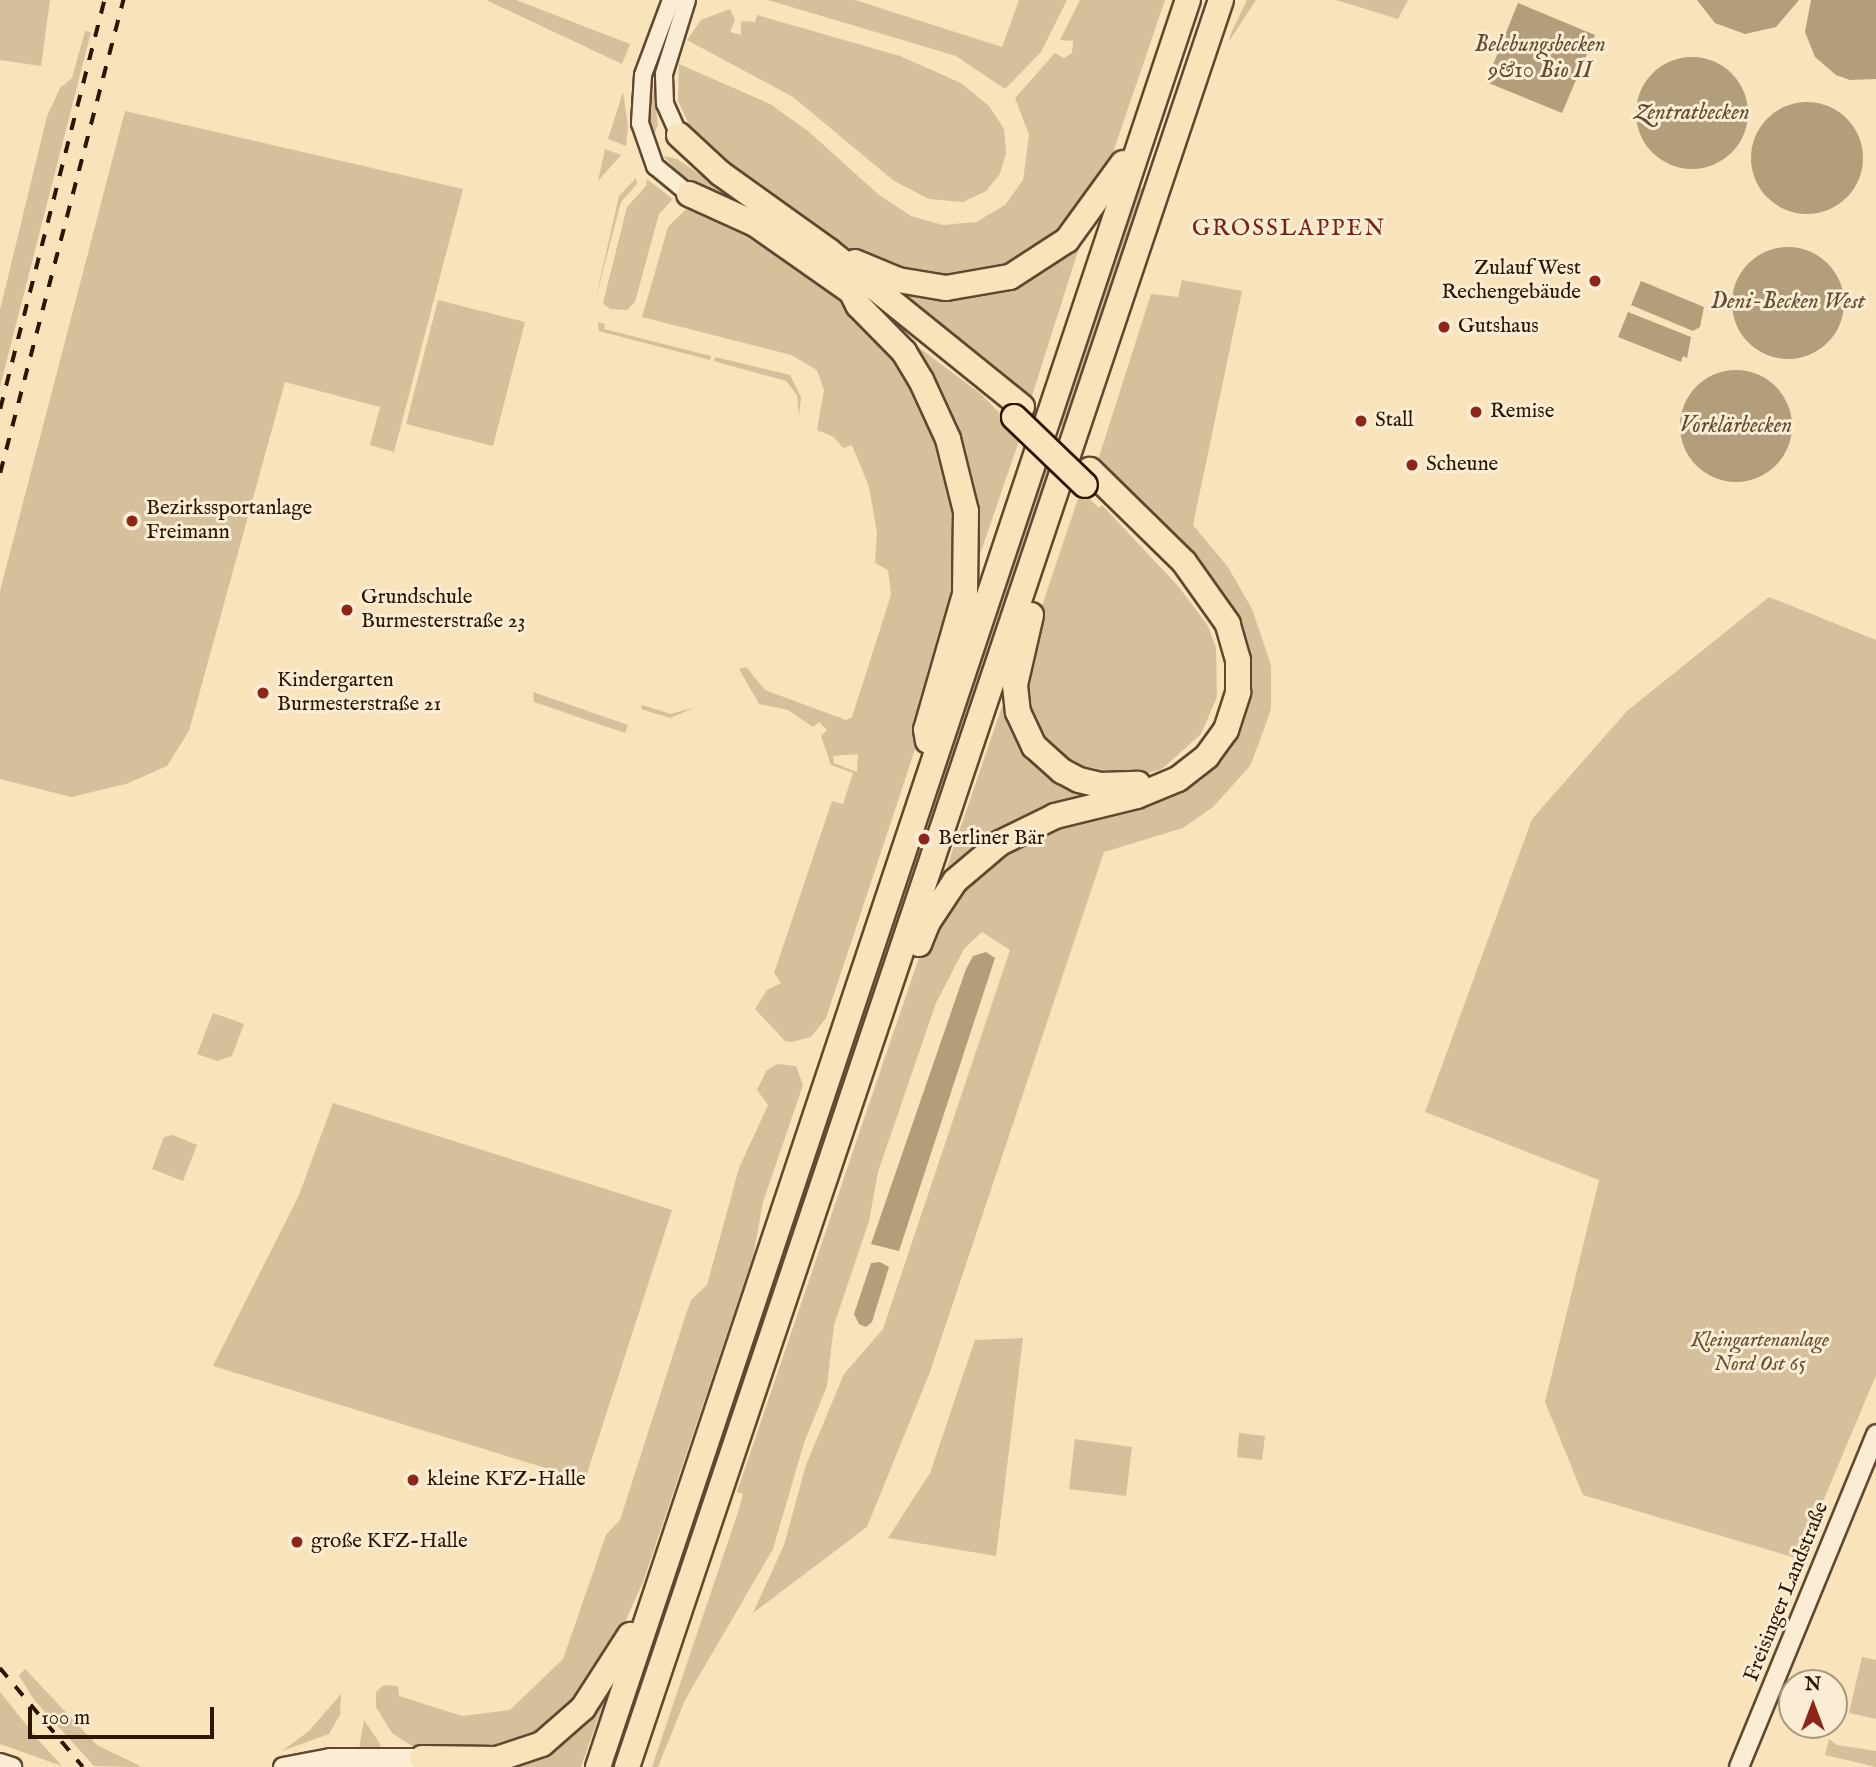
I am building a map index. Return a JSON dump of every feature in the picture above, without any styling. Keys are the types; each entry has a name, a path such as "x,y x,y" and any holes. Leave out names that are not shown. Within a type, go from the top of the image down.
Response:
{"highway":[{"path":"598,1767 1188,0"},
{"path":"627,1767 1221,0"},
{"path":"829,251 922,285 967,287 1010,277 1044,258 1082,225 1143,134"},
{"path":"679,135 720,173 829,251 1018,412 1184,562 1228,624 1238,660 1238,692 1226,730 1207,756 1178,779 1137,796 1028,826 975,862 940,901 903,987 883,1007"},
{"path":"689,194 755,224 954,362 1018,412"},
{"path":"851,292 858,305 904,352 926,388 948,439 966,511 965,594 926,730 933,763"},
{"path":"1040,540 1041,584 1019,653 1015,685 1025,729 1047,761 1079,780 1118,786 1153,781 1192,755 1209,735 1224,694 1226,661 1219,633 1189,588 1087,477"},
{"path":"422,1758 497,1759 542,1744 583,1708 652,1602"}],"main road":[{"name":"Freisinger Landstraße","path":"1739,1767 1876,1434"},
{"path":"283,1767 330,1758 422,1758"},
{"path":"0,1763 12,1767"}],"street":[{"path":"671,0 643,75 640,123 655,166 689,194"},
{"path":"679,135 666,104 664,74 687,0"}],"green space":[{"path":"0,0 50,0 41,66 0,60"},
{"path":"486,0 516,0 630,44 622,64"},
{"path":"768,0 855,0 1002,47 1019,0 1067,0 1041,52 1005,89 956,56"},
{"path":"1080,0 1165,0 1106,173 1077,219 1015,267 923,280 858,255 708,148 692,131 678,101 679,64 770,104 808,131 879,195 911,216 943,225 976,222 1005,205 1023,180 1029,135 1015,98 1055,53 1064,58 1072,53 1073,41 1060,40"},
{"path":"1247,0 1256,0 1228,43 1232,31"},
{"path":"1336,0 1408,0 1398,19"},
{"path":"730,9 735,20 730,32 741,35 741,21 755,22 757,15 900,56 961,83 989,106 1004,129 1006,153 1000,174 986,191 963,202 929,199 894,181 793,97 687,40 701,20"},
{"path":"85,31 91,32 0,387 0,310 47,116 60,88 72,78"},
{"path":"651,72 658,124 653,139 645,114"},
{"path":"623,92 628,126 626,146 608,139"},
{"name":"Bezirkssportanlage Freimann","path":"125,111 463,189 394,452 370,445 380,407 285,382 189,731 167,766 126,784 71,797 0,779 0,591"},
{"path":"605,149 621,155 598,181"},
{"path":"663,156 677,159 755,212 689,183"},
{"path":"636,178 637,184 621,202 595,301 619,196"},
{"path":"647,179 673,199 659,214 635,302 627,310 610,309 603,303 627,207 646,186"},
{"path":"1138,187 1145,189 1065,430 1060,425"},
{"path":"686,209 737,226 867,320 929,408 963,534 943,665 826,1018 811,1037 792,1042 785,1041 755,1009 767,990 781,983 774,973 832,801 843,804 853,773 831,765 821,736 827,730 819,722 813,727 788,710 759,704 739,669 746,667 765,690 846,720 852,717 891,595 888,570 875,563 877,533 869,487 852,445 843,448 834,437 817,430 824,390 817,370 791,355 642,317 668,227","holes":["858,754 857,772 834,763 833,756"]},
{"path":"1084,232 1031,399 970,357 893,286 946,295"},
{"path":"1182,280 1242,291 1193,525 1228,567 1252,609 1271,665 1271,709 1263,732 1250,766 1213,807 1183,828 1104,852 930,1372 867,1527 753,1613 784,1545 806,1465 844,1374 883,1329 1010,950 982,932 964,949 936,1003 878,1172 869,1221 834,1325 827,1386 804,1443 773,1549 685,1700 658,1767 652,1767 739,1509 743,1494 737,1492 927,934 994,853 1208,761 1241,656 1098,460 1151,294 1178,297"},
{"path":"438,300 525,322 493,446 406,424"},
{"path":"881,319 981,394 1021,435 976,566 971,508"},
{"path":"598,322 605,324 604,329 711,356 710,360 599,331"},
{"path":"715,357 790,375 801,397 799,416 797,395 786,381 714,361"},
{"path":"1048,459 1054,464 616,1767 610,1767"},
{"path":"1081,490 1099,508 1102,505 1179,587 1208,626 1216,648 1217,697 1201,734 1162,769 1126,780 1063,765 1025,715 1027,650"},
{"name":"Kleingartenanlage Nord Ost 65","path":"1769,597 1876,640 1876,1375 1799,1559 1583,1495 1545,1402 1599,1180 1425,1112 1532,819 1627,711"},
{"path":"1009,686 1013,718 1105,792 1065,808 940,887"},
{"path":"533,692 628,725 625,733 534,702"},
{"path":"642,705 671,714 696,707 670,718 641,709"},
{"path":"213,1013 244,1024 232,1056 217,1061 197,1054"},
{"path":"777,1064 796,1066 803,1085 763,1202 753,1257 643,1582 603,1670 543,1735 497,1751 412,1746 392,1733 376,1707 376,1692 384,1685 398,1686 399,1696 462,1716 510,1710 563,1659 606,1535 620,1520 691,1300 707,1285 739,1168 768,1105 757,1090 766,1071"},
{"path":"333,1103 672,1210 585,1480 213,1366 299,1195"},
{"path":"173,1135 197,1145 183,1181 152,1169 164,1137"},
{"path":"1023,1338 996,1556 888,1538 930,1473 975,1340"},
{"path":"1239,1433 1265,1436 1262,1460 1237,1457"},
{"path":"1075,1439 1132,1447 1126,1496 1069,1489"},
{"path":"1862,1657 1876,1660 1876,1719 1849,1713"},
{"path":"25,1669 97,1745 142,1767 94,1766 35,1701 19,1676"},
{"path":"0,1692 41,1743 62,1766 0,1744"},
{"path":"607,1693 611,1694 596,1740 592,1739 602,1707 581,1767 509,1767"},
{"path":"341,1694 340,1715 329,1734 282,1751 309,1731"},
{"path":"364,1720 381,1745 378,1749 359,1749"},
{"path":"1829,1739 1837,1745 1876,1751 1876,1767 1825,1755"}],"water":[{"path":"1697,0 1799,0 1776,27 1745,34 1715,23"},
{"path":"1811,0 1876,0 1876,79 1850,80 1836,75 1815,57 1805,32"},
{"name":"Belebungsbecken 9&10 Bio II","path":"1518,3 1595,35 1562,113 1486,82"},
{"name":"Zentratbecken","path":"1692,57 1713,61 1731,74 1744,92 1748,113 1744,134 1731,152 1713,165 1692,169 1671,165 1653,152 1640,134 1636,113 1640,92 1653,74 1671,61"},
{"path":"1807,102 1828,106 1846,119 1859,137 1863,158 1859,179 1846,197 1828,210 1807,214 1786,210 1768,197 1755,179 1751,158 1755,137 1768,119 1786,106"},
{"name":"Deni-Becken West","path":"1788,247 1809,251 1827,264 1840,282 1844,303 1840,324 1827,342 1809,355 1788,359 1767,355 1749,342 1736,324 1732,303 1736,282 1749,264 1767,251"},
{"path":"1641,281 1704,307 1700,327 1693,331 1631,305"},
{"path":"1628,312 1691,337 1687,358 1683,356 1681,362 1618,337"},
{"name":"Vorklärbecken","path":"1736,370 1757,374 1775,387 1788,405 1792,426 1788,447 1775,465 1757,478 1736,482 1715,478 1697,465 1684,447 1680,426 1684,405 1697,387 1715,374"},
{"path":"986,952 995,958 899,1251 871,1244 966,969 973,956"},
{"path":"880,1262 889,1267 872,1322 866,1327 859,1324 854,1314 871,1263"}],"railway":[{"path":"0,409 104,0"},
{"path":"0,473 123,0"},
{"path":"0,1668 83,1767"}],"place":[{"name":"Zulauf West Rechengebäude","path":"1595,281"},
{"name":"Gutshaus","path":"1444,327"},
{"name":"Remise","path":"1476,412"},
{"name":"Stall","path":"1361,421"},
{"name":"Scheune","path":"1412,465"},
{"name":"Bezirkssportanlage Freimann","path":"132,521"},
{"name":"Grundschule Burmesterstraße 23","path":"347,610"},
{"name":"Kindergarten Burmesterstraße 21","path":"263,693"},
{"name":"Berliner Bär","path":"924,839"},
{"name":"kleine KFZ-Halle","path":"413,1480"},
{"name":"große KFZ-Halle","path":"297,1542"}],"district":[{"name":"GROSSLAPPEN","path":"1289,229"}]}
